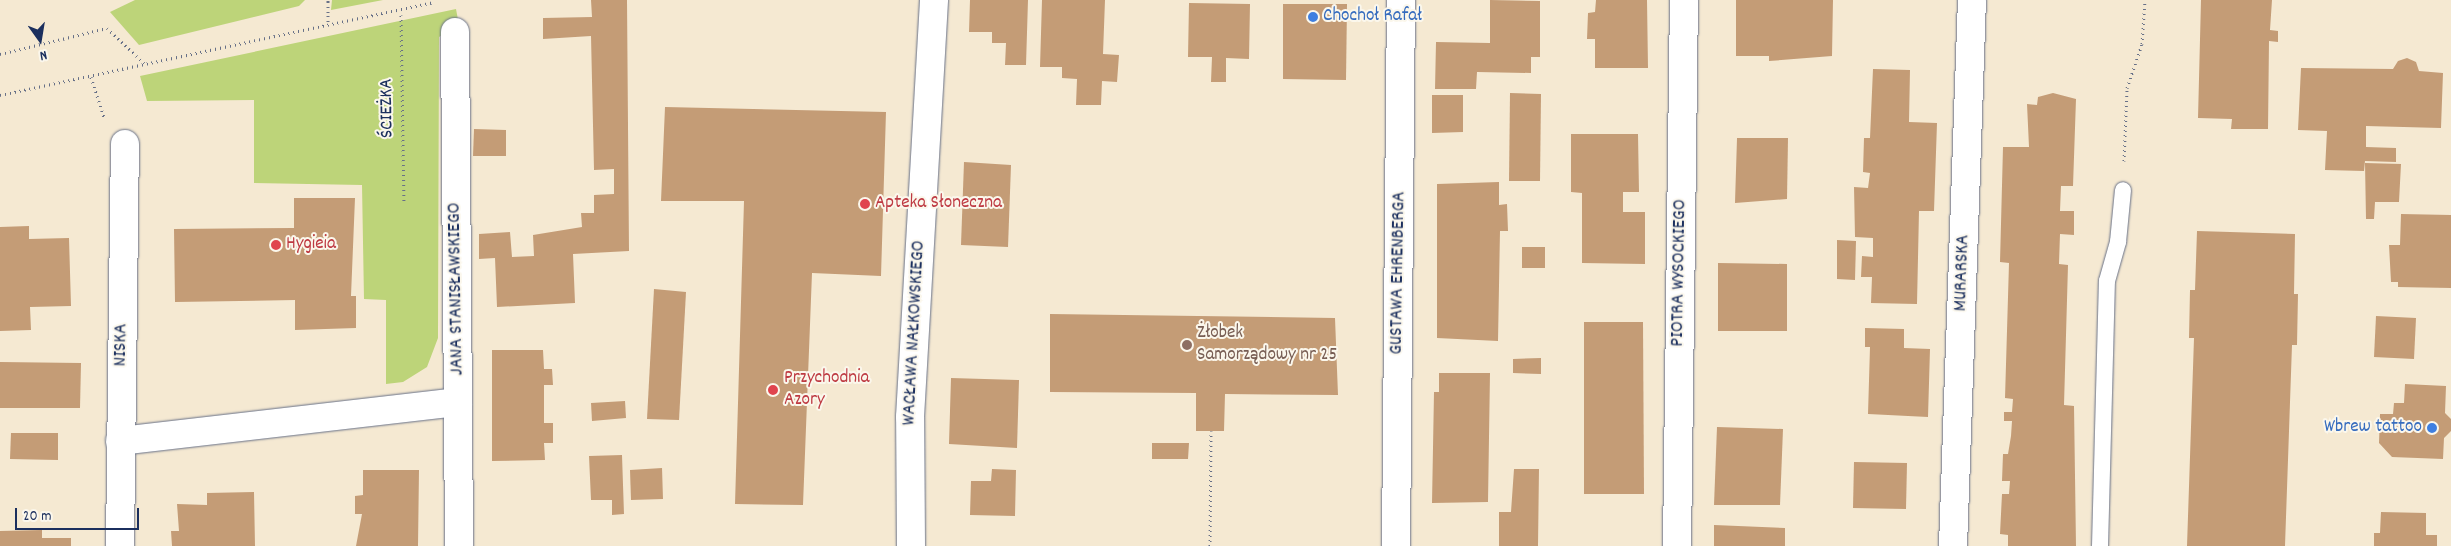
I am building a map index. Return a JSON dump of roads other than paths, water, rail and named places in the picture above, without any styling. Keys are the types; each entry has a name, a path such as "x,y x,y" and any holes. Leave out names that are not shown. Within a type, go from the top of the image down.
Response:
{"street":[{"name":"WACŁAWA NAŁKOWSKIEGO","path":"911,546 910,417 934,0"},
{"name":"GUSTAWA EHRENBERGA","path":"1396,546 1402,0"},
{"name":"PIOTRA WYSOCKIEGO","path":"1677,546 1684,0"},
{"name":"MURARSKA","path":"1953,546 1972,0"},
{"name":"JANA STANISŁAWSKIEGO","path":"455,32 459,546"},
{"name":"NISKA","path":"120,546 125,144"},
{"path":"120,441 458,402"}],"lane":[{"path":"2100,546 2107,281 2118,242 2123,190"}],"place":[{"name":"Chochoł Rafał","path":"1313,17"},
{"name":"Apteka Słoneczna","path":"865,204"},
{"name":"Hygieia","path":"276,245"},
{"name":"Żłobek Samorządowy nr 25","path":"1187,345"},
{"name":"Przychodnia Azory","path":"773,390"},
{"name":"Wbrew tattoo","path":"2432,428"}]}
